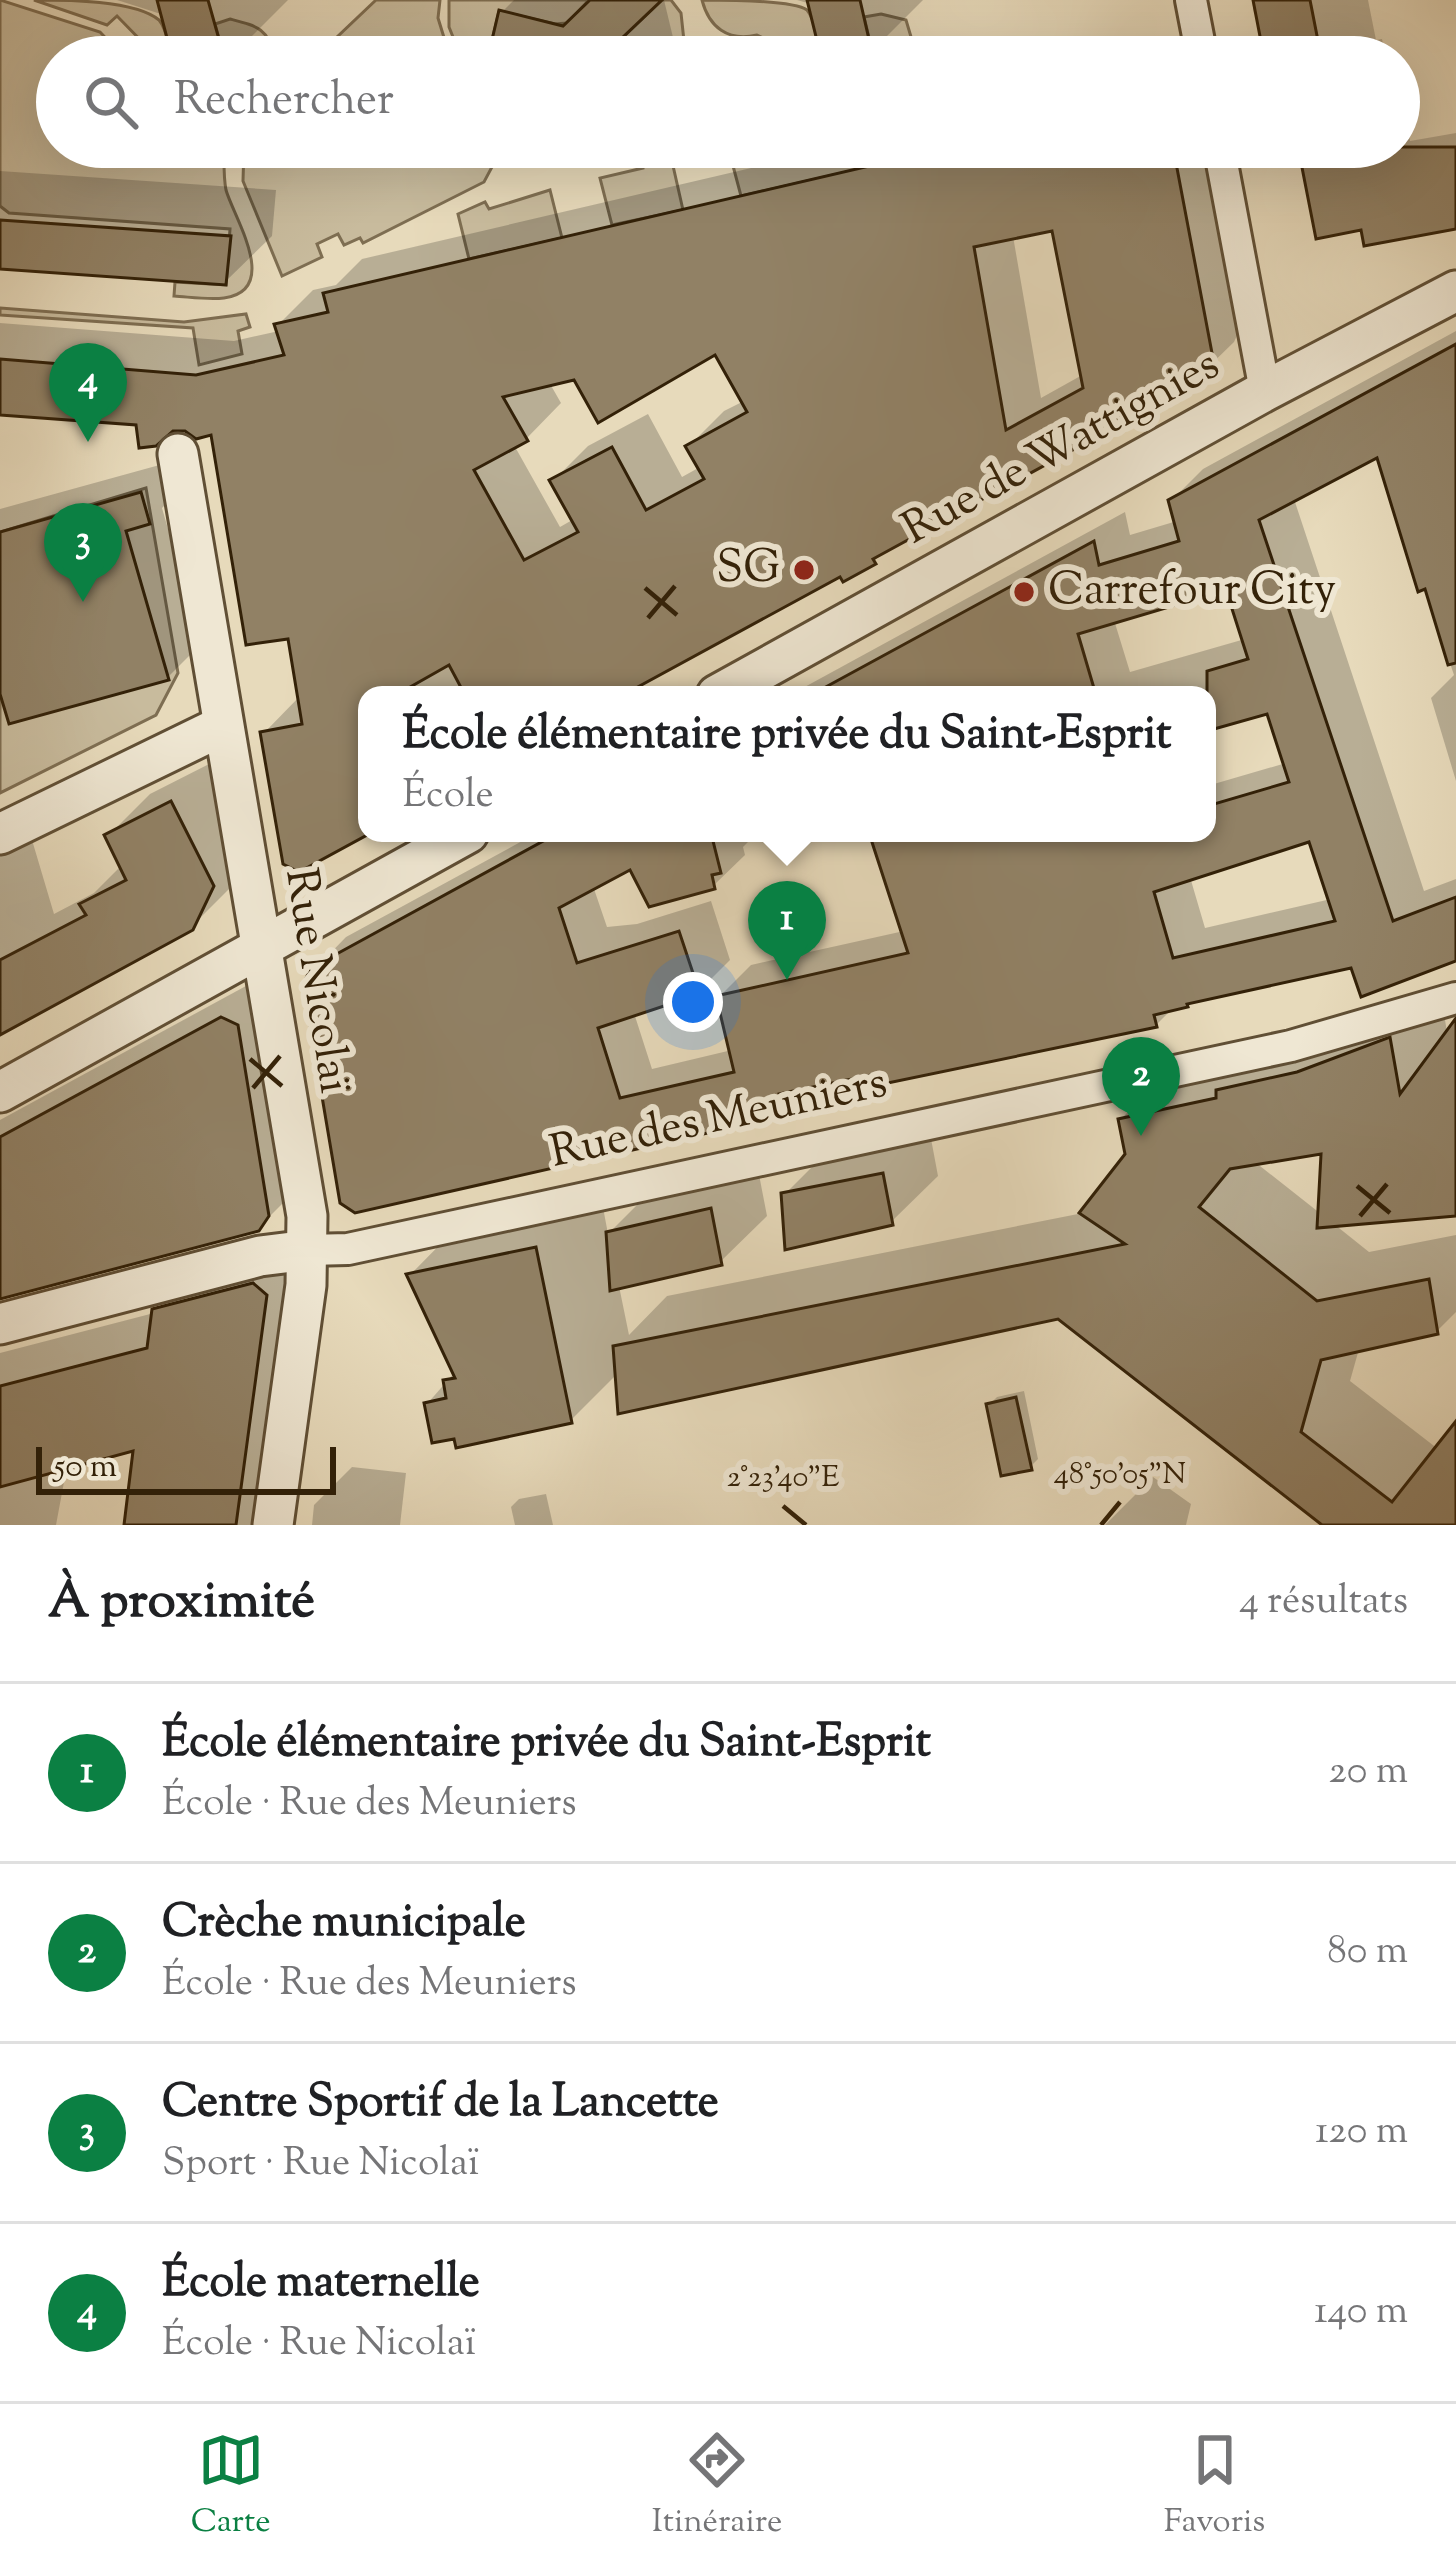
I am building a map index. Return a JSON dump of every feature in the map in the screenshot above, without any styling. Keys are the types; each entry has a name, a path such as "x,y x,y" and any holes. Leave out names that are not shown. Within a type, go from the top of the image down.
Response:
{"street":[{"path":"1190,0 1198,36"},
{"path":"1223,168 1264,391"},
{"name":"Rue de Wattignies","path":"732,686 1264,391 1456,291"},
{"name":"Rue Nicolaï","path":"178,454 307,1216 308,1250 273,1525"},
{"path":"0,834 222,726"},
{"path":"0,1092 452,842"},
{"name":"Rue des Meuniers","path":"0,1324 260,1256 348,1249 1291,1046 1456,998"}],"shaded area":[{"path":"0,0 104,36 36,36 36,168 225,168 226,190 249,251 250,281 241,292 224,298 174,296 175,282 226,285 230,229 9,213 0,206"},
{"path":"34,0 134,8 159,20 167,36 137,36 117,16 107,25"},
{"path":"376,0 440,0 438,18 444,36 338,36"},
{"path":"449,0 589,0 567,23 499,11 493,36 453,36"},
{"path":"662,0 671,0 681,13 683,36 624,36"},
{"path":"702,0 774,2 807,10 817,36 737,36 721,30 709,18"},
{"path":"881,14 906,20 911,36 869,36 864,17"},
{"path":"230,19 265,36 218,36 215,24"},
{"path":"243,168 491,168 484,182 363,243 360,238 344,245 338,234 317,244 322,257 282,276 243,181"},
{"path":"643,168 674,168 683,210 612,225 600,178"},
{"path":"734,168 864,168 741,196"},
{"path":"550,190 562,238 469,259 458,214 485,202 489,209"},
{"path":"0,308 184,322 246,314 250,327 238,331 242,354 199,365 193,328 0,315"},
{"path":"146,488 178,673 156,715 0,793 0,532"}],"building":[{"path":"157,0 208,0 218,36 166,36"},
{"path":"590,0 662,0 624,36 493,36 499,10 563,26"},
{"path":"807,0 860,0 868,36 816,36"},
{"path":"1253,0 1310,0 1317,36 1260,36"},
{"path":"1420,147 1456,147 1456,229 1364,246 1361,230 1316,239 1302,168 1420,168"},
{"path":"861,168 1177,168 1212,353 1199,381 873,559 876,564 843,582 840,577 640,686 460,686 449,665 412,686 358,686 358,840 299,872 283,864 260,732 302,724 288,639 246,645 211,435 196,439 185,431 173,431 156,446 139,448 136,425 0,415 0,359 196,375 284,355 274,324 328,312 323,293","holes":["1052,231 1083,388 1006,430 974,247","715,355 747,412 685,446 704,479 646,510 612,447 549,480 578,532 524,560 474,470 528,441 503,397 574,380 598,423"]},
{"path":"0,220 231,236 226,285 0,269"},
{"path":"1456,344 1456,663 1448,665 1425,589 1418,592 1377,458 1259,520 1393,921 1456,897 1456,961 1361,997 1351,968 1187,1004 1154,1015 1157,1027 883,1084 881,1073 779,1094 783,1116 355,1213 340,1203 303,984 311,968 542,842 713,842 721,873 712,875 715,889 649,907 630,870 559,908 577,963 679,931 700,994 598,1028 620,1098 734,1072 716,996 908,953 872,842 1216,842 1216,803 1289,782 1267,714 1216,728 1216,686 1207,686 1207,671 1248,659 1226,590 1078,634 1093,686 828,686 1094,541 1099,565 1179,541 1168,500","holes":["1309,842 1335,921 1173,958 1154,892"]},
{"path":"141,492 150,524 126,531 169,680 9,724 0,694 0,532"},
{"path":"171,801 214,886 193,930 0,1035 0,960 86,915 79,904 126,880 104,835"},
{"path":"221,1017 238,1025 269,1216 259,1231 0,1299 0,1137"},
{"path":"1456,1018 1456,1216 1317,1228 1321,1154 1230,1169 1199,1207 1317,1301 1429,1279 1438,1334 1321,1360 1301,1432 1392,1502 1456,1421 1456,1525 1322,1525 1058,1319 618,1414 613,1346 1125,1244 1079,1213 1125,1154 1118,1119 1216,1098 1216,1090 1297,1072 1390,1037 1400,1094"},
{"path":"883,1173 893,1225 785,1250 781,1193"},
{"path":"711,1208 722,1265 610,1291 606,1232"},
{"path":"536,1247 572,1423 456,1448 454,1439 432,1443 424,1403 446,1398 443,1380 455,1378 406,1274"},
{"path":"253,1283 267,1295 236,1525 124,1525 133,1451 0,1487 0,1386 147,1348 152,1309"},
{"path":"1016,1397 1032,1470 1001,1476 986,1404"}],"place":[{"name":"École maternelle","path":"88,442"},
{"name":"SG","path":"804,570"},
{"name":"Carrefour City","path":"1024,592"},
{"name":"Centre Sportif de la Lancette","path":"83,602"},
{"name":"École élémentaire privée du Saint-Esprit","path":"787,980"},
{"name":"Crèche municipale","path":"1141,1136"}]}
